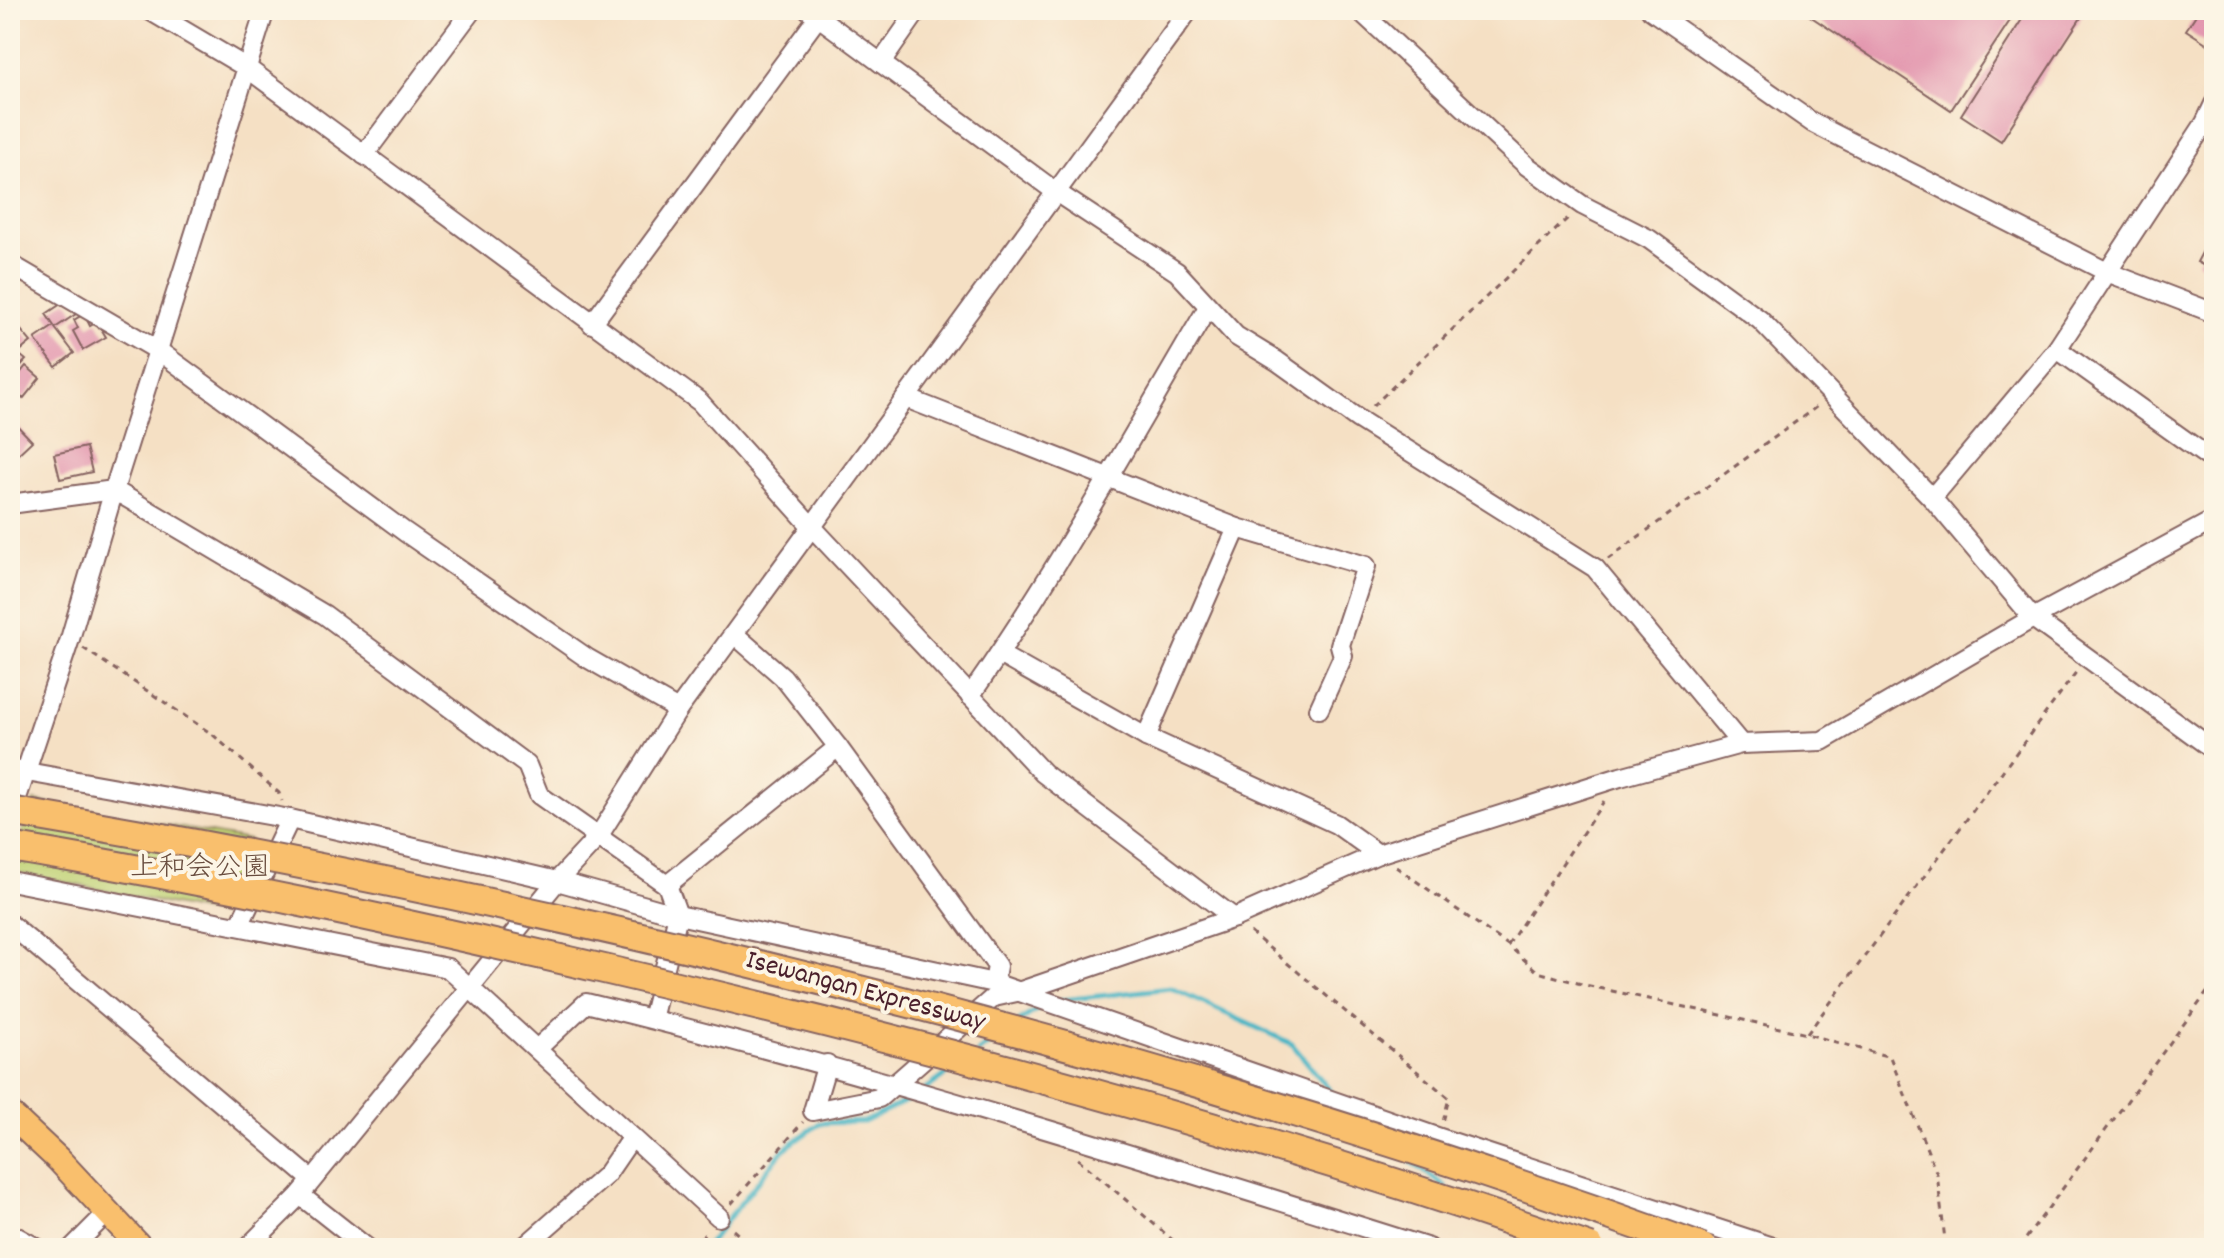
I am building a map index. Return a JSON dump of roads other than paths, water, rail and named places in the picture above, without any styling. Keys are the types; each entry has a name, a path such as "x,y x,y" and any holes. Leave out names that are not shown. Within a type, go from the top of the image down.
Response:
{"highway":[{"name":"Isewangan Expressway","path":"10,811 425,890 805,975 1322,1120 1588,1207 1702,1248"},
{"name":"Isewangan Expressway","path":"10,847 419,927 812,1018 1085,1089 1310,1156 1590,1248"}],"main road":[{"path":"10,1114 109,1211 141,1248"}],"street":[{"path":"149,10 247,68 700,402 813,528 1043,773 1234,918"},
{"path":"10,819 18,770 70,639 265,10"},
{"path":"364,155 472,10"},
{"path":"881,63 918,10"},
{"path":"247,1248 300,1195 557,881 598,837 678,710 1189,10"},
{"path":"1359,10 1527,166 1582,205 1649,239 1760,320 1932,498 2033,618 2214,750"},
{"path":"1651,10 1813,123 2107,272 2214,313"},
{"path":"592,324 813,14 1056,192 1177,272 1236,336 1358,419 1595,568 1741,744"},
{"path":"1932,498 2057,349 2205,123 2214,104"},
{"path":"10,264 159,351 405,532 587,658 678,710"},
{"path":"970,696 1107,479 1208,307"},
{"path":"2057,349 2214,461"},
{"path":"906,398 1237,528 1366,566 1340,645 1343,656 1319,709"},
{"path":"10,504 114,490 325,615 527,765 539,795 667,885 678,915 652,1019"},
{"path":"827,1064 813,1111 879,1098 994,997 1021,991 1234,918 1378,854 1620,777 1741,744 1822,741 2033,618 2214,520"},
{"path":"1146,737 1237,528"},
{"path":"734,634 783,677 838,747 997,966 994,983"},
{"path":"999,654 1146,737 1336,824 1378,854"},
{"path":"667,885 838,747"},
{"path":"18,770 290,819 557,881 678,915 994,983 1440,1138 1776,1248"},
{"path":"239,926 290,819"},
{"path":"10,881 448,968 719,1217"},
{"path":"10,924 311,1179"},
{"path":"537,1049 586,1003 827,1064 1057,1131 1429,1248"},
{"path":"523,1248 606,1175 632,1137"},
{"path":"300,1195 367,1248"},
{"path":"72,1248 109,1211"},
{"path":"10,1233 37,1248"}],"waterway":[{"path":"1062,1000 1171,988 1292,1044 1332,1093"},
{"path":"1020,1021 1042,1006"},
{"path":"978,1052 999,1036"},
{"path":"926,1089 957,1067"},
{"path":"705,1248 783,1150 820,1123 864,1122 914,1097"},
{"path":"1411,1162 1445,1186"}],"park label":[{"name":"上和会公園","path":"200,870"}]}
